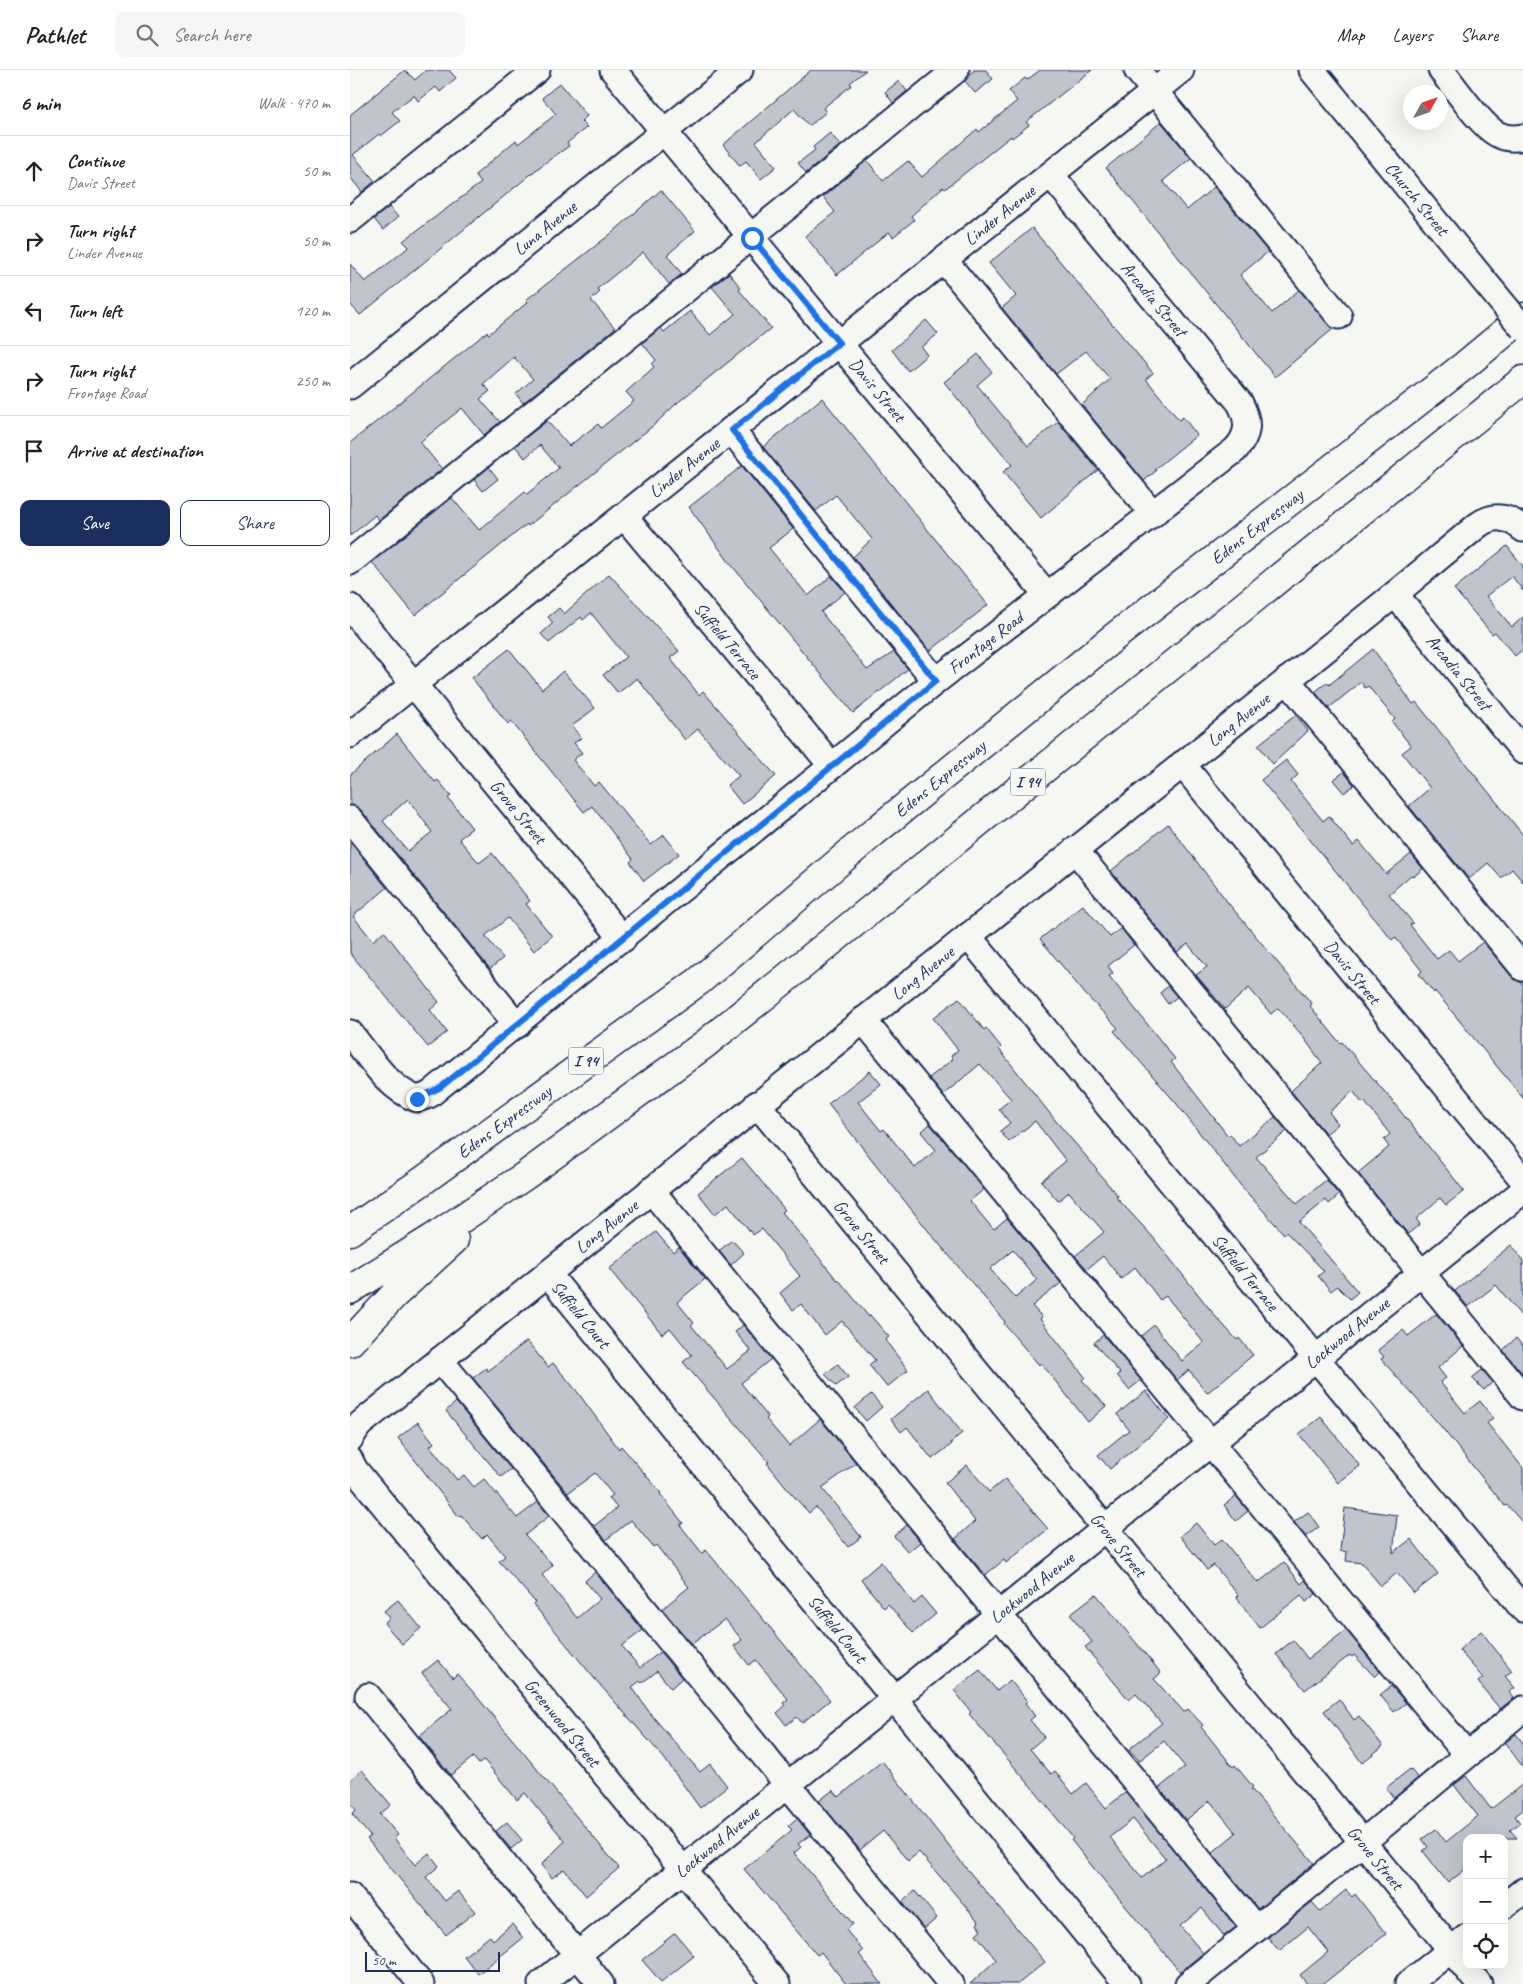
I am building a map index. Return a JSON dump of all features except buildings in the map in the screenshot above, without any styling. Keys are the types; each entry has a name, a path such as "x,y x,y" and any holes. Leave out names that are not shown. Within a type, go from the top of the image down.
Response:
{"highway":[{"name":"Edens Expressway","path":"350,1231 421,1182 465,1148 699,980 873,833 1113,638 1464,366 1523,318"},
{"name":"I 94","path":"350,1290 433,1238 526,1175 712,1038 1523,380"},
{"path":"350,1208 465,1148"},
{"path":"350,1342 395,1294 526,1175"}],"street":[{"path":"350,220 537,70"},
{"name":"Davis Street","path":"613,70 1047,595"},
{"name":"Luna Avenue","path":"350,386 740,70"},
{"path":"350,562 752,238 956,70"},
{"path":"1137,70 1338,316"},
{"name":"Linder Avenue","path":"350,735 1181,70"},
{"name":"Church Street","path":"1312,70 1523,328"},
{"path":"1441,70 1496,134 1518,138"},
{"name":"Arcadia Street","path":"1051,175 1240,403 1246,414 1248,428"},
{"path":"944,260 1153,514"},
{"name":"Frontage Road","path":"350,1033 392,1085 405,1095 417,1099 441,1087 936,681 1235,450 1244,441 1248,428"},
{"path":"732,430 936,681"},
{"name":"Suffield Terrace","path":"624,516 832,766"},
{"name":"Long Avenue","path":"350,1439 359,1426 440,1360 1395,594 1478,525 1489,517 1500,517 1513,521 1523,529"},
{"name":"Arcadia Street","path":"1395,594 1523,751"},
{"name":"Grove Street","path":"350,608 623,938"},
{"path":"1287,680 1523,968"},
{"name":"Davis Street","path":"1182,764 1523,1180"},
{"path":"350,819 518,1025"},
{"path":"1075,850 1523,1397"},
{"name":"Suffield Terrace","path":"968,936 1523,1609"},
{"path":"863,1020 1467,1756"},
{"name":"Grove Street","path":"757,1104 1363,1842 1459,1943 1480,1984"},
{"path":"651,1190 1256,1928"},
{"name":"Lockwood Avenue","path":"541,1984 1523,1191"},
{"name":"Suffield Court","path":"548,1274 1127,1984"},
{"path":"440,1360 951,1984"},
{"name":"Greenwood Street","path":"350,1460 355,1470 777,1984"},
{"path":"368,1696 601,1984"},
{"path":"1188,1984 1523,1709"},
{"path":"1508,1903 1523,1891"},
{"path":"350,1896 421,1984"},
{"path":"1408,1984 1459,1943"}],"route":[{"path":"417,1099 429,1095 441,1087 936,681 732,430 839,343 752,238"}]}
